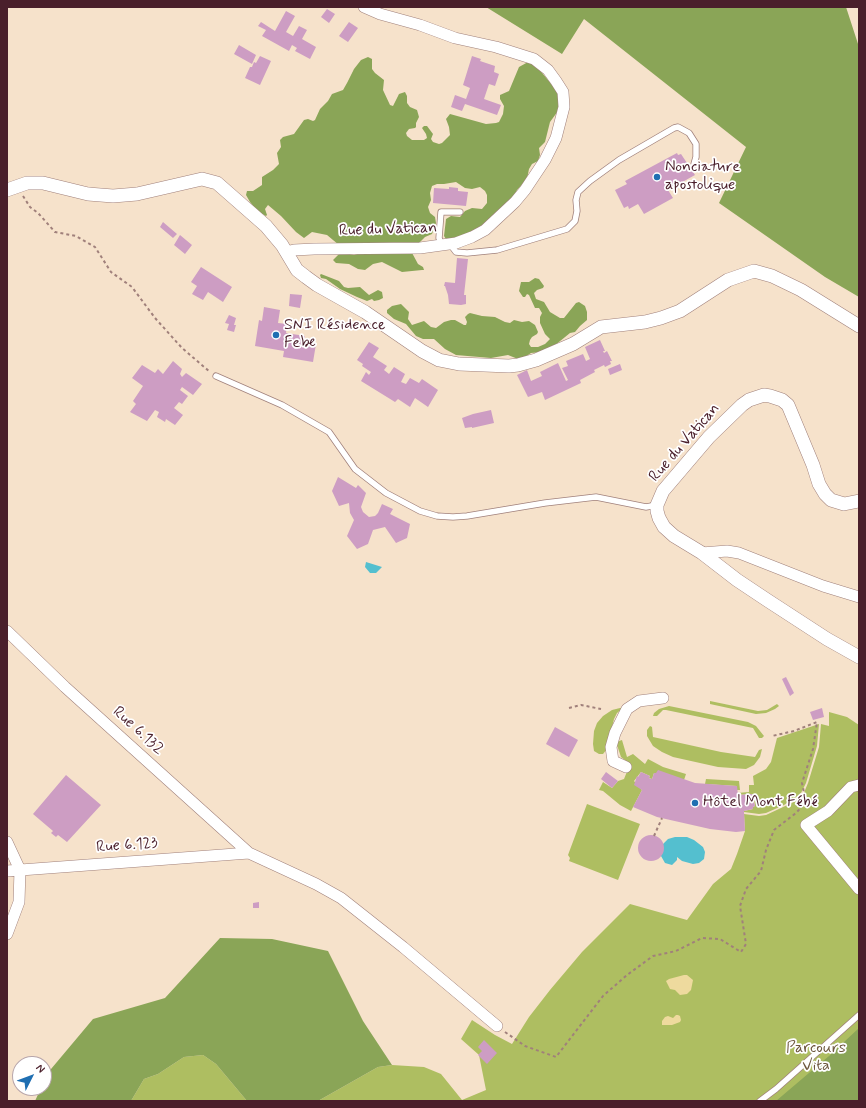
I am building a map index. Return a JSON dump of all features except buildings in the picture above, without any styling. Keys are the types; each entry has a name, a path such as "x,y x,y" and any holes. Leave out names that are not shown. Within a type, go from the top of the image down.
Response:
{"street":[{"name":"Rue du Vatican","path":"286,252 314,249 420,248 446,245 472,237 485,230 515,202 525,190 556,138 564,107 563,92 548,70 534,59 496,47 455,38 420,25 380,14 364,7"},
{"path":"12,188 27,183 43,183 88,194 113,196 137,194 194,180 210,180 224,187 266,226 277,238 297,270 317,285 365,312 422,351 439,360 459,364 509,366 536,360 573,344 601,327 645,322 680,311 728,280 754,271 772,276 800,290 859,326"},
{"name":"Rue du Vatican","path":"859,501 844,504 831,500 825,494 819,484 813,465 788,405 782,400 764,395 749,400 742,405 709,437 663,491 657,505 659,518 664,527 674,536 702,553 737,580 767,600 827,639 859,657"},
{"path":"702,553 727,551 739,553 823,586 859,597"},
{"name":"Rue 6.132","path":"7,631 65,687 249,852"},
{"path":"626,767 613,761 611,747 615,733 627,709 639,701 663,698"},
{"path":"859,786 851,787 828,811 806,825 859,889"},
{"path":"7,842 20,870 19,902 7,934"},
{"path":"249,852 316,884 341,898 403,947 497,1026"},
{"name":"Rue 6.123","path":"7,870 249,852"}],"lane":[{"path":"460,212 441,212 439,238 456,252 467,253 497,250 568,229 575,221 578,192 590,181 619,160 674,128 678,127 689,133 696,144 696,157 694,164"},
{"path":"216,376 282,405 329,432 355,469 386,493 420,512 448,517 467,516 545,503 596,497 646,507 657,505"},
{"path":"760,1101 776,1089 859,1015"}],"path":[{"path":"12,188 56,232 76,236 95,247 111,272 132,287 155,318 182,348 216,376"},
{"path":"569,708 581,705 601,709"},
{"path":"497,1026 525,1046 556,1057 603,996 627,975 653,956 676,951 702,938 720,939 741,952 746,944 740,906 746,889 761,871 766,850 774,830 796,813 806,802 802,783 813,749 817,722 772,736"},
{"path":"654,836 662,818"}],"green space":[{"path":"486,7 846,7 859,47 859,297 825,277 719,203 746,147 584,19 562,54"},
{"path":"368,57 372,59 372,69 384,80 383,90 390,105 393,106 399,94 405,92 407,96 407,103 410,107 417,110 419,117 416,127 409,129 406,133 412,140 424,140 427,138 422,128 427,126 433,134 431,139 433,142 439,144 442,143 450,135 446,119 450,114 486,124 499,122 503,114 504,106 500,99 500,95 509,91 519,67 528,62 538,68 558,92 558,111 550,122 545,142 539,148 540,155 538,161 532,164 529,169 527,179 517,190 514,196 517,205 471,235 446,239 444,236 446,219 451,216 460,217 465,211 472,208 482,209 487,203 487,195 480,187 472,189 465,188 456,182 432,186 430,193 431,200 428,207 430,213 435,217 436,223 432,234 425,237 411,251 418,264 423,267 424,270 402,272 382,262 373,264 365,270 358,269 349,264 336,263 333,260 340,253 357,254 339,245 327,235 312,232 304,238 268,205 265,209 266,216 258,212 246,195 247,191 253,191 262,185 262,177 279,164 277,153 281,147 280,140 283,137 294,134 304,120 315,120 320,109 328,101 332,94 343,90 354,69 361,60"},
{"path":"321,274 339,281 344,287 360,287 369,295 378,290 382,292 383,298 374,301 372,299 367,301 340,289 326,279 321,278"},
{"path":"535,278 539,279 544,286 534,293 536,299 544,302 550,312 560,318 564,318 576,303 579,302 585,306 587,320 575,332 570,333 554,346 541,352 531,353 522,359 508,355 491,358 456,355 445,349 434,339 423,339 416,336 406,324 394,319 387,313 387,310 392,306 401,304 409,312 408,319 412,325 424,321 431,327 436,328 444,322 451,320 455,320 466,325 467,322 465,317 470,313 495,317 510,323 514,320 522,322 529,321 535,325 538,332 532,337 529,344 531,347 538,347 545,344 550,339 545,334 540,323 542,313 539,308 535,308 529,295 527,294 523,297 519,291 521,282 529,282"},
{"path":"710,701 758,711 767,710 777,704 779,706 766,713 756,714 710,704"},
{"path":"669,706 748,722 756,726 764,736 759,738 753,728 666,710 663,710 657,716 653,716 659,709"},
{"path":"624,707 617,713 614,719 607,749 603,754 599,754 594,751 594,731 597,723 603,716 612,710"},
{"name":"Parcours Vita","path":"829,712 847,717 859,725 859,1101 318,1101 378,1067 392,1065 424,1067 441,1074 462,1100 486,1090 479,1055 461,1039 472,1020 512,1044 529,1017 582,952 630,904 687,920 713,884 731,869 745,831 744,814 759,816 766,815 796,801 803,795 819,747 821,724 829,726"},
{"path":"819,724 817,746 806,783 801,793 784,805 766,813 759,814 744,812 753,809 755,806 752,794 738,795 737,793 749,792 749,785 754,785 753,776 766,769 771,762 777,738"},
{"path":"650,726 652,727 653,737 721,752 755,757 759,750 762,749 760,757 754,765 746,769 718,767 673,757 662,752 653,746 647,736 647,730"},
{"path":"622,740 627,757 633,754 645,764 648,759 663,767 686,774 684,780 654,773 652,779 649,778 650,776 641,772 634,781 642,790 631,811 620,805 603,791 599,790 603,782 612,788 618,781 624,779 630,764 621,757 616,742"},
{"path":"706,779 739,781 740,790 737,790 737,786 705,784"},
{"path":"587,804 640,824 618,880 569,861 570,858 568,855"},
{"path":"220,938 272,939 328,951 363,1021 392,1065 378,1067 318,1101 247,1101 216,1064 203,1055 184,1057 158,1074 144,1079 131,1101 35,1101 37,1096 52,1096 52,1068 93,1019 165,998"},
{"path":"859,1028 859,1101 776,1101 829,1056"},
{"path":"203,1055 216,1064 247,1101 131,1101 144,1079 158,1074 184,1057"}],"sand":[{"path":"687,975 693,980 691,990 687,994 680,995 675,990 670,989 666,981"},
{"path":"676,1015 680,1016 680,1022 672,1025 662,1025 662,1021 665,1017 668,1016 673,1018"}],"water":[{"path":"366,562 382,567 376,573 370,573 365,567"},
{"path":"675,837 687,837 694,840 703,847 705,852 704,859 699,863 693,864 682,861 677,857 677,860 672,865 665,863 659,850 668,839"}],"place":[{"name":"Nonciature apostolique","path":"657,177"},
{"name":"SNI Résidence Febe","path":"276,335"},
{"name":"Hôtel Mont Fébé","path":"695,803"}]}
